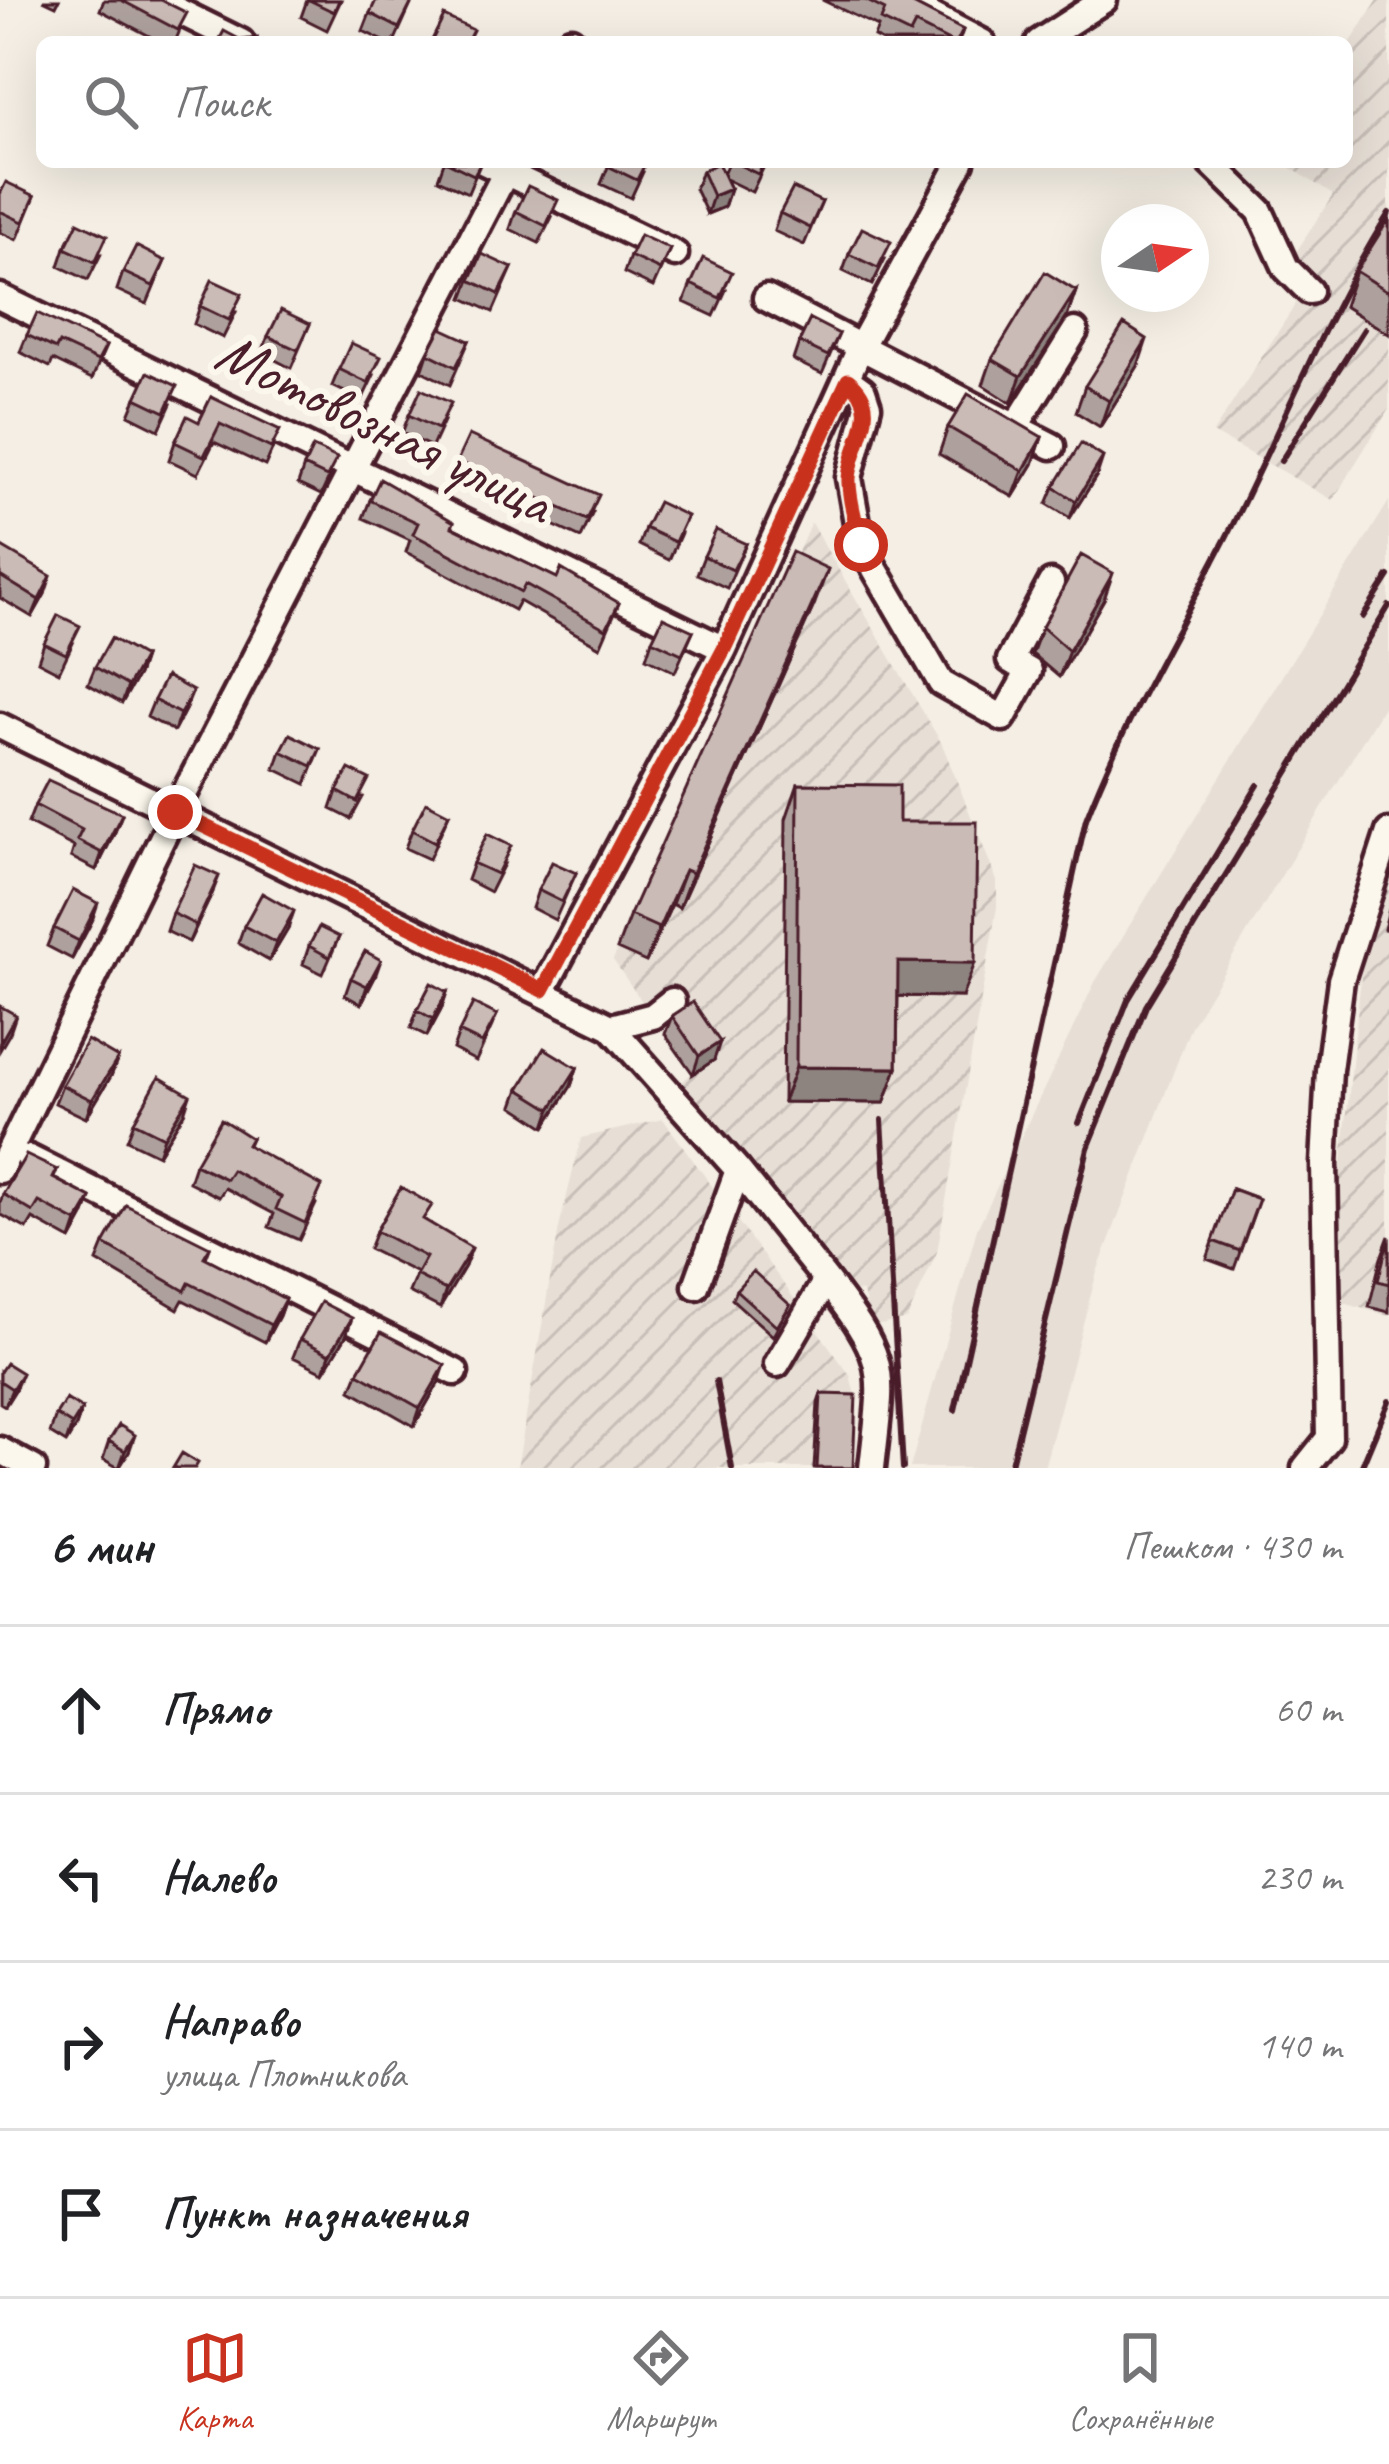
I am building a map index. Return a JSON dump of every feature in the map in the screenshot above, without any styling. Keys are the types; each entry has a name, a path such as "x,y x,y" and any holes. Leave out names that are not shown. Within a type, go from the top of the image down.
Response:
{"street":[{"path":"156,0 229,36"},
{"path":"902,0 971,36"},
{"path":"1049,34 1062,0"},
{"path":"1049,34 1104,0"},
{"path":"455,1372 3,1154 355,466 499,168"},
{"path":"504,168 675,254"},
{"path":"543,990 724,649 862,344 958,168"},
{"path":"1216,168 1260,211 1286,268 1309,291"},
{"name":"Мотовозная улица","path":"0,297 724,649"},
{"path":"766,298 1052,446"},
{"path":"1016,426 1075,331"},
{"path":"848,380 862,391 868,406 849,478 861,545 941,683 1004,718 1029,671 1010,660 1051,583"},
{"path":"0,726 543,990 611,1028 738,1170 871,1339 882,1378 872,1468"},
{"path":"1305,1468 1329,1438 1324,1164 1341,980 1389,832"},
{"path":"611,1028 653,1016 671,1000"},
{"path":"696,1286 738,1170"},
{"path":"777,1364 826,1280"},
{"path":"0,1450 34,1468"}],"shaded area":[{"path":"1378,0 1389,0 1389,409 1333,500 1213,433 1299,299 1276,283 1333,195 1291,168 1353,168 1353,39"},
{"path":"1389,501 1389,697 1191,1026 1097,1272 1044,1468 910,1468 977,1229 1095,982"},
{"path":"811,523 942,744 997,881 997,907 937,1252 907,1319 871,1327 863,1292 824,1289 756,1213 682,1082 692,1073 613,960"},
{"path":"1389,884 1389,1316 1340,1302 1340,1180 1362,967"},
{"path":"663,1119 850,1375 858,1407 855,1468 517,1468 559,1228 581,1138"}],"building":[{"path":"121,0 161,0 187,13 178,30"},
{"path":"309,0 339,0 334,12"},
{"path":"376,0 412,2 399,28 370,13"},
{"path":"865,0 905,0 963,30 960,36 939,36 915,24 910,34 881,20 885,10"},
{"path":"444,16 473,30 470,36 434,36"},
{"path":"612,168 643,168 637,180"},
{"path":"720,168 730,189 713,196 702,171"},
{"path":"6,182 35,196 23,222 0,211"},
{"path":"528,186 558,200 546,226 516,211"},
{"path":"793,188 822,202 810,228 780,213"},
{"path":"1389,219 1389,292 1356,271"},
{"path":"78,222 107,236 95,262 65,248"},
{"path":"862,228 891,242 878,268 849,254"},
{"path":"640,235 670,249 660,270 630,256"},
{"path":"136,246 165,261 153,286 123,272"},
{"path":"482,254 512,268 499,294 470,280"},
{"path":"703,258 732,272 720,298 691,284"},
{"path":"1045,272 1076,291 1021,376 992,359"},
{"path":"212,280 242,294 229,320 200,306"},
{"path":"281,310 310,324 298,350 268,336"},
{"path":"37,313 106,346 98,361 27,335"},
{"path":"810,319 839,334 828,356 799,342"},
{"path":"1124,324 1147,339 1109,401 1085,386"},
{"path":"441,328 469,341 456,367 428,353"},
{"path":"351,343 381,357 368,383 339,369"},
{"path":"148,372 177,386 165,412 136,398"},
{"path":"421,389 451,403 438,429 409,415"},
{"path":"968,394 1042,437 1023,471 948,427"},
{"path":"211,397 280,430 271,448 220,424 204,456 175,442 187,416 199,422"},
{"path":"469,435 599,495 587,520 457,461"},
{"path":"1081,443 1103,457 1076,501 1054,487"},
{"path":"313,447 337,458 327,477 304,466"},
{"path":"380,479 454,522 452,527 557,578 561,569 619,603 606,629 525,584 521,592 413,534 418,523 370,500"},
{"path":"658,502 687,516 675,542 645,528"},
{"path":"716,530 746,544 733,570 704,556"},
{"path":"0,546 51,576 39,600 0,576"},
{"path":"792,552 828,569 692,873 685,870 659,928 630,915"},
{"path":"1081,555 1113,573 1069,651 1042,627"},
{"path":"58,615 80,626 66,654 44,643"},
{"path":"663,617 693,631 682,654 652,640"},
{"path":"111,638 144,657 128,686 95,667"},
{"path":"166,676 193,691 180,714 154,700"},
{"path":"290,734 320,749 312,766 281,751"},
{"path":"349,769 369,779 357,802 337,791"},
{"path":"48,780 122,814 102,853 77,840 82,830 35,805"},
{"path":"798,784 899,785 899,822 977,822 975,963 898,962 897,1068 796,1067"},
{"path":"426,802 449,814 435,842 412,830"},
{"path":"487,834 511,846 497,874 473,863"},
{"path":"552,862 576,873 562,902 538,890"},
{"path":"195,865 219,876 196,925 172,913"},
{"path":"73,890 98,903 79,941 54,928"},
{"path":"262,893 294,911 276,943 244,926"},
{"path":"319,927 339,937 329,957 309,946"},
{"path":"365,951 381,960 367,986 351,978"},
{"path":"431,983 447,992 433,1019 417,1010"},
{"path":"693,1002 720,1042 699,1056 672,1016"},
{"path":"473,1003 497,1015 482,1043 459,1032"},
{"path":"0,1006 16,1015 0,1043"},
{"path":"87,1040 118,1058 92,1100 62,1085"},
{"path":"544,1048 577,1068 551,1109 519,1089"},
{"path":"159,1077 190,1095 164,1137 134,1122"},
{"path":"221,1119 251,1138 247,1145 322,1186 305,1223 276,1209 281,1197 232,1170 226,1179 195,1164"},
{"path":"26,1155 57,1170 53,1178 91,1198 77,1222 39,1202 33,1212 3,1194"},
{"path":"401,1187 432,1205 423,1219 472,1248 446,1290 416,1275 426,1257 376,1231"},
{"path":"1232,1189 1259,1199 1240,1251 1213,1241"},
{"path":"126,1205 210,1247 204,1257 285,1299 271,1325 189,1283 185,1291 104,1244"},
{"path":"1389,1238 1389,1284 1378,1281"},
{"path":"753,1271 790,1305 777,1327 736,1290"},
{"path":"321,1302 352,1318 330,1354 300,1339"},
{"path":"381,1332 445,1365 420,1408 358,1373"},
{"path":"6,1363 22,1373 12,1389 0,1381"},
{"path":"821,1394 856,1395 853,1468 817,1468"},
{"path":"66,1399 82,1409 72,1425 56,1415"},
{"path":"119,1425 135,1435 125,1451 109,1441"},
{"path":"182,1453 198,1463 195,1468 173,1468"}],"railway":[{"path":"955,1410 1086,819 1119,743 1233,524 1326,327 1389,213"},
{"path":"1281,461 1364,329"},
{"path":"1363,617 1389,576"},
{"path":"1010,1468 1088,1148 1146,1006 1389,606"},
{"path":"1079,1123 1128,1000 1258,785"},
{"path":"882,1120 903,1468"},
{"path":"716,1381 732,1468"},
{"path":"1361,1468 1389,1401"}],"route":[{"path":"175,812 543,990 724,649 848,380 862,391 868,406 849,478 861,545"}]}
